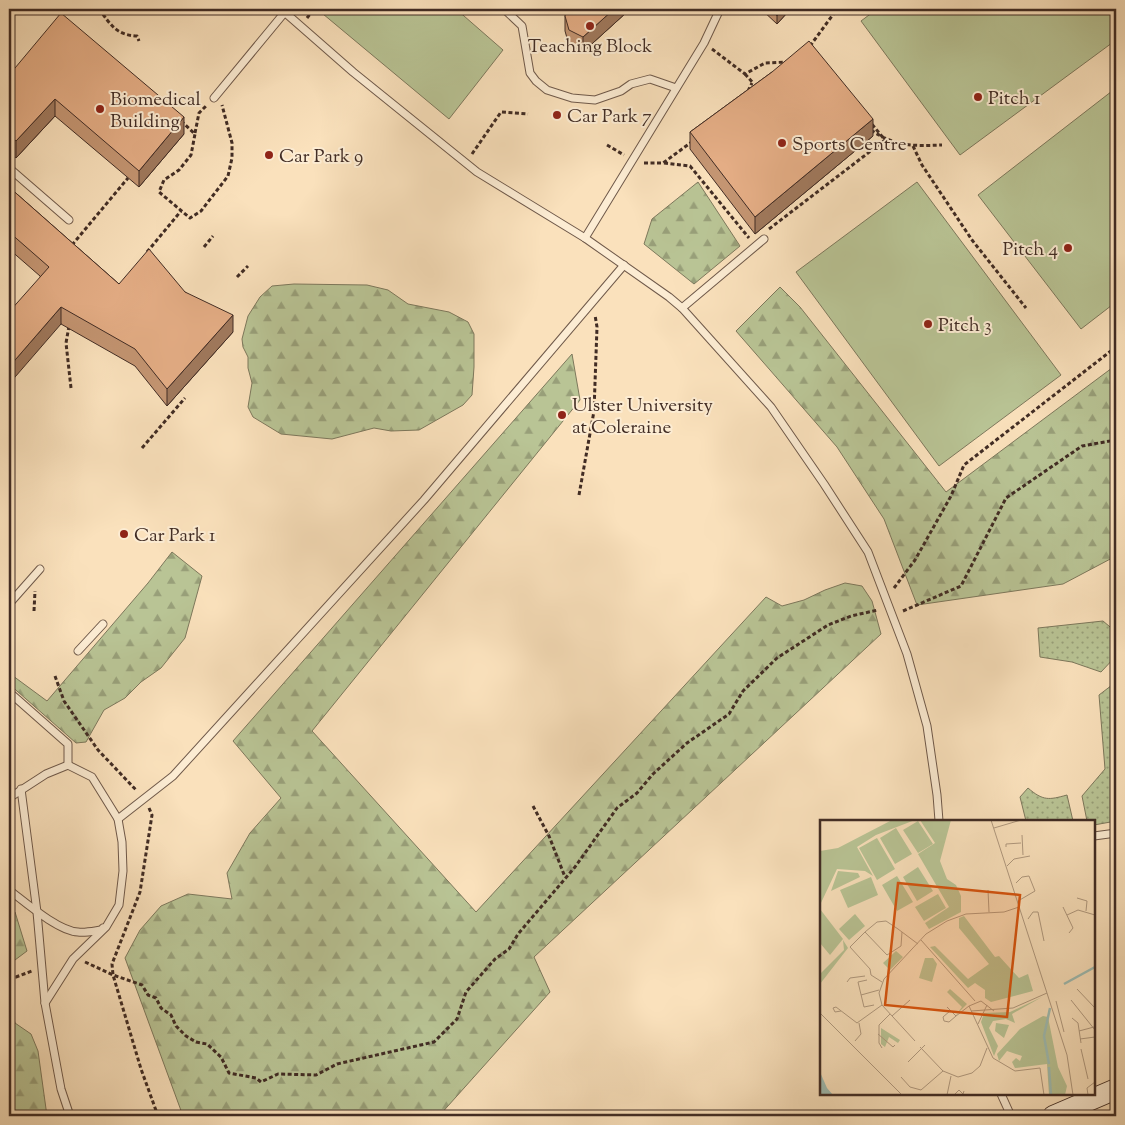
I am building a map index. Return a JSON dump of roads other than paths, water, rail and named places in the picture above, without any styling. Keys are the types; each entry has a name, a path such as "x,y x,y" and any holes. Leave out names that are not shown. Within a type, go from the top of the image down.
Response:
{"main road":[{"path":"1053,1116 1116,1089"}],"lane":[{"path":"504,9 522,26 530,72 536,81 547,90 572,98 595,100 621,91 631,84 650,79 676,88"},
{"path":"585,238 704,43 720,9"},
{"path":"214,98 283,11 353,72 478,172 585,238 682,308 772,407 868,552 907,654 927,726 939,820"},
{"path":"9,168 69,220"},
{"path":"682,308 764,239"},
{"path":"118,819 173,776 404,522 624,265"},
{"path":"9,601 40,569"},
{"path":"78,651 103,624"},
{"path":"9,692 68,744 68,765"},
{"path":"9,798 46,774 68,765 92,777 118,819 122,842 123,871 119,905 106,926 76,956 45,1003"},
{"path":"22,789 38,912 45,1003 61,1089 70,1116"},
{"path":"1095,836 1116,833"},
{"path":"9,890 62,927 77,932 101,930 106,926"},
{"path":"1001,1095 1011,1116"}],"place":[{"name":"Teaching Block","path":"590,26"},
{"name":"Pitch 1","path":"978,97"},
{"name":"Biomedical Building","path":"100,109"},
{"name":"Car Park 7","path":"557,115"},
{"name":"Sports Centre","path":"782,143"},
{"name":"Car Park 9","path":"269,155"},
{"name":"Pitch 4","path":"1068,248"},
{"name":"Pitch 3","path":"928,324"},
{"name":"Ulster University at Coleraine","path":"562,415"},
{"name":"Car Park 1","path":"124,534"}]}
